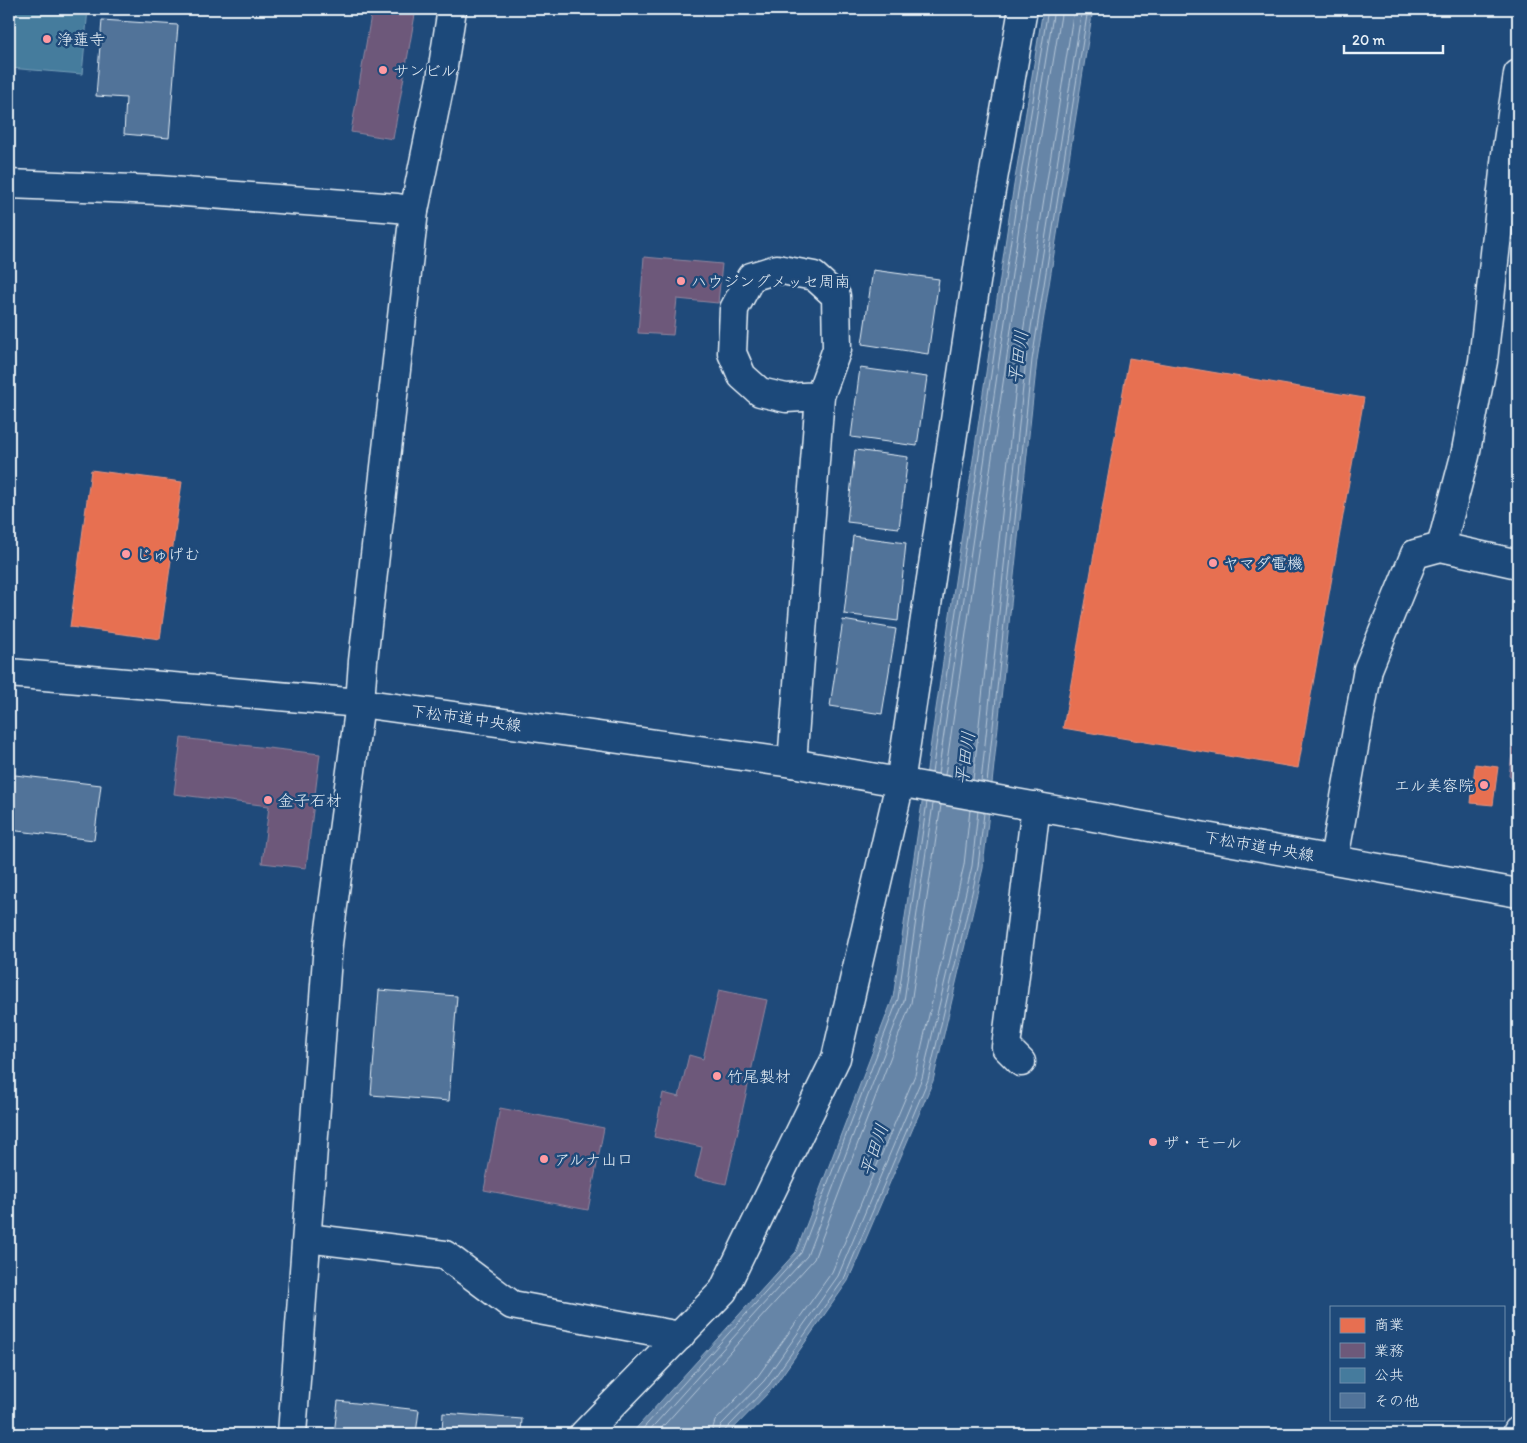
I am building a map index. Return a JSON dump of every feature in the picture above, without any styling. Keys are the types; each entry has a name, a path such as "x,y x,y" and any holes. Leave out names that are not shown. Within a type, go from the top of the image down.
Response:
{"street":[{"path":"292,1434 328,944 360,703 364,652 414,211 442,79 452,9"},
{"path":"584,1434 723,1291 836,1058 910,784 983,236 1023,9"},
{"path":"1441,547 1465,456 1483,361 1506,154 1518,74"},
{"path":"9,184 158,190 397,208 414,211"},
{"path":"792,762 820,396 837,349 836,296 814,276 777,269 750,277 734,309 732,353 742,376 760,392 786,398 820,396"},
{"path":"1334,859 1368,670 1416,554 1441,547 1518,564"},
{"name":"下松市道中央線","path":"9,673 360,703 792,762 1518,893"},
{"path":"1020,1062 1006,1047 1036,806"},
{"path":"307,1238 445,1255 512,1305 680,1336"}],"water":[{"name":"平田川","path":"1043,9 1093,9 1037,360 983,868 933,1081 848,1281 773,1388 728,1434 631,1434 796,1252 893,998 1013,191"}],"building: 商業":[{"name":"ヤマダ電機","path":"1129,358 1364,398 1298,768 1063,728"},
{"name":"じゅげむ","path":"91,470 182,482 160,639 70,627"},
{"name":"エル美容院","path":"1475,764 1498,767 1493,805 1471,803"}],"building: 業務":[{"name":"サンビル","path":"372,9 416,9 393,139 351,132"},
{"name":"ハウジングメッセ周南","path":"644,257 722,264 718,303 677,299 673,335 638,333"},
{"path":"1516,723 1518,723 1518,777 1509,776"},
{"name":"金子石材","path":"181,738 320,754 306,868 262,863 269,806 174,794"},
{"name":"竹尾製材","path":"719,990 767,1000 726,1184 695,1177 702,1147 654,1137 663,1093 679,1097 689,1055 703,1059"},
{"name":"アルナ山口","path":"500,1108 604,1128 588,1210 484,1190"}],"building: 公共":[{"name":"浄蓮寺","path":"9,9 88,9 82,74 9,68"}],"building: その他":[{"path":"102,20 178,25 169,138 124,134 126,98 96,96"},
{"path":"873,270 939,279 928,354 862,344"},
{"path":"860,368 927,377 917,446 851,437"},
{"path":"855,450 908,457 899,528 847,522"},
{"path":"853,536 906,543 898,621 844,614"},
{"path":"843,620 896,629 882,714 830,706"},
{"path":"15,775 101,785 94,840 9,830"},
{"path":"379,990 457,996 449,1101 371,1095"},
{"path":"338,1401 419,1410 416,1434 334,1434"},
{"path":"443,1413 522,1419 521,1434 442,1434"}],"place":[{"name":"浄蓮寺","path":"47,39"},
{"name":"サンビル","path":"383,70"},
{"name":"ハウジングメッセ周南","path":"681,281"},
{"name":"じゅげむ","path":"126,554"},
{"name":"ヤマダ電機","path":"1213,563"},
{"name":"エル美容院","path":"1484,785"},
{"name":"金子石材","path":"268,800"},
{"name":"竹尾製材","path":"717,1076"},
{"name":"ザ・モール","path":"1153,1142"},
{"name":"アルナ山口","path":"544,1159"}]}
